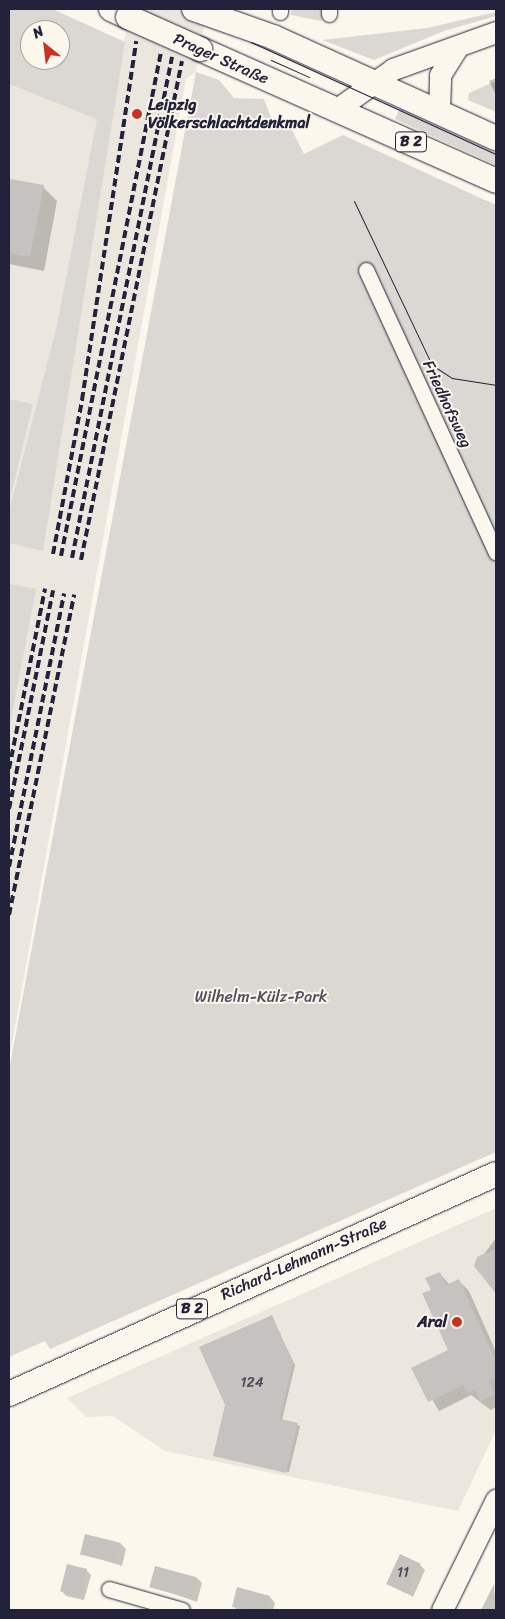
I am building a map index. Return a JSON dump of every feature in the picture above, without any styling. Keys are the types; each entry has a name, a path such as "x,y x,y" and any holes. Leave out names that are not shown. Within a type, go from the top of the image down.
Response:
{"main road":[{"name":"B 2","path":"200,11 273,37 439,110 496,138"},
{"name":"Prager Straße","path":"120,13 496,181"},
{"path":"337,110 374,81 496,32"},
{"path":"439,110 440,75 458,46"},
{"name":"Richard-Lehmann-Straße","path":"9,1394 58,1369 496,1174"},
{"name":"Richard-Lehmann-Straße","path":"9,1381 58,1369"},
{"path":"442,1610 496,1500"}],"street":[{"name":"Friedhofsweg","path":"366,270 496,552"},
{"path":"109,1589 182,1610"}],"shaded area":[{"path":"9,9 52,9 124,42 130,9 207,9 196,72 186,79 9,1060"},
{"path":"496,1208 496,1430 458,1511 165,1451 113,1416 86,1417 67,1398"}],"green space":[{"path":"9,9 52,9 125,42 43,551 9,543 9,512 57,325 97,119 9,84"},
{"path":"292,9 322,9 322,21 291,15"},
{"path":"496,12 496,16 444,31 374,60 322,40 427,28"},
{"name":"Wilhelm-Külz-Park","path":"196,72 219,80 234,98 264,99 273,123 286,118 304,154 343,135 496,205 496,1152 50,1349 45,1341 9,1357 9,1070"},
{"path":"496,81 496,112 468,100 469,93"},
{"path":"400,108 496,153 496,165 395,119"},
{"path":"9,399 33,404 9,503"},
{"path":"9,584 36,589 9,730"}],"building":[{"path":"10,179 44,185 30,257 9,253"},
{"path":"496,1249 496,1294 474,1266 477,1257"},
{"name":"Aral","path":"440,1272 446,1285 459,1279 496,1362 496,1377 489,1381 495,1394 480,1401 475,1389 467,1393 463,1385 428,1402 411,1368 448,1350 422,1293 431,1290 425,1278"},
{"path":"272,1315 293,1362 280,1419 298,1423 286,1473 213,1456 225,1405 199,1347"},
{"path":"85,1534 121,1543 116,1563 80,1554"},
{"path":"400,1554 421,1564 407,1594 386,1584"},
{"path":"67,1564 87,1569 81,1596 60,1591"},
{"path":"155,1566 197,1577 191,1598 149,1587"},
{"path":"237,1587 270,1596 267,1610 232,1607"}],"tram line":[{"path":"251,42 496,154"},
{"path":"271,60 309,77"},
{"path":"354,201 432,365 452,378 496,385"}],"railway":[{"path":"53,554 82,400 136,41"},
{"path":"61,556 161,52"},
{"path":"72,558 172,57"},
{"path":"81,560 182,61"},
{"path":"9,769 45,589"},
{"path":"9,809 53,590"},
{"path":"9,867 64,593"},
{"path":"9,915 74,595"}],"place":[{"name":"Leipzig Völkerschlachtdenkmal","path":"137,114"},
{"name":"Aral","path":"457,1322"}]}
